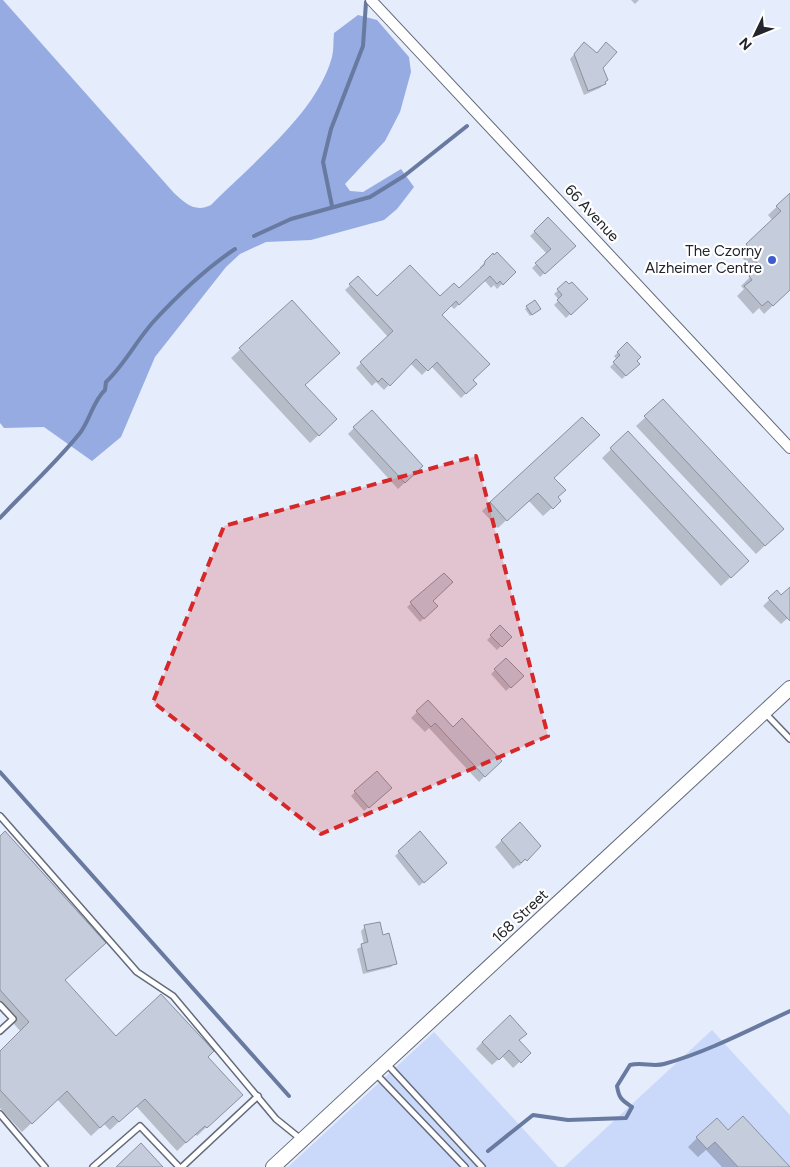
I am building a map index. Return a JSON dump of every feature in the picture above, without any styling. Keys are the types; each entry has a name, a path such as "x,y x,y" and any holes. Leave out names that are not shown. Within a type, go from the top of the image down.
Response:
{"main road":[{"name":"168 Street","path":"273,1167 790,688"}],"street":[{"name":"66 Avenue","path":"371,0 790,448"}],"lane":[{"path":"764,712 790,739"},
{"path":"0,816 137,972 173,996 276,1119 302,1140"},
{"path":"0,1005 13,1019 0,1031"},
{"path":"386,1063 482,1167"},
{"path":"375,1073 464,1167"},
{"path":"93,1167 140,1126 180,1167 258,1096"},
{"path":"0,1114 45,1167"}],"highlighted area":[{"path":"476,456 548,736 321,834 153,702 224,526"}],"shaded area":[{"path":"0,0 3,0 174,193 191,206 200,208 211,205 298,118 324,78 332,57 334,33 358,15 377,20 409,57 411,72 400,112 385,141 345,184 350,191 363,192 401,169 414,187 397,209 384,220 311,240 266,242 240,254 226,267 155,357 121,437 92,461 44,427 4,428 0,423"},
{"path":"712,1030 790,1115 790,1167 564,1167"},
{"path":"434,1032 558,1167 288,1167"}],"building":[{"path":"584,42 597,53 606,42 617,52 603,68 608,80 605,82 606,84 588,91 574,54"},
{"name":"The Czorny Alzheimer Centre","path":"790,193 790,290 773,306 768,301 762,306 744,286 752,280 749,276 760,266 750,255 753,252 746,244 781,211 776,206"},
{"path":"548,217 576,246 545,274 535,263 551,249 534,231"},
{"path":"497,252 516,272 503,285 500,281 497,284 490,276 459,305 456,301 442,315 490,364 473,380 477,384 466,394 437,362 428,371 416,359 390,386 382,378 378,382 360,362 393,331 349,284 358,276 377,296 410,265 440,296 454,283 459,288 484,265 485,261 493,253 494,255"},
{"path":"566,281 569,284 572,282 588,299 571,315 557,300 562,295 557,289"},
{"path":"292,300 340,353 305,385 337,419 319,436 239,348"},
{"path":"535,300 541,309 532,315 526,306"},
{"path":"627,342 641,357 637,361 640,364 626,376 613,362 620,355 617,352"},
{"path":"663,399 784,529 765,546 644,416"},
{"path":"372,410 423,466 405,483 353,427"},
{"path":"582,417 600,435 554,478 566,490 558,497 561,501 553,509 538,493 507,521 490,502"},
{"path":"628,431 749,561 731,578 610,448"},
{"path":"444,573 453,582 433,601 438,606 424,619 410,602"},
{"path":"790,587 790,621 768,598 777,590 781,595"},
{"path":"500,625 512,637 502,647 490,635"},
{"path":"506,658 524,676 511,688 494,669"},
{"path":"428,700 453,727 462,718 502,761 485,777 435,723 431,727 416,711"},
{"path":"377,771 392,788 369,808 354,791"},
{"path":"520,822 541,846 527,861 525,859 521,863 501,840"},
{"path":"5,831 106,943 65,980 116,1036 161,994 214,1051 208,1057 243,1095 207,1128 205,1126 186,1143 145,1099 119,1122 113,1116 100,1128 67,1091 32,1124 0,1090 0,1051 29,1022 0,990 0,836"},
{"path":"420,831 447,863 424,883 398,851"},
{"path":"380,922 383,935 389,933 397,964 367,971 361,944 368,942 364,925"},
{"path":"510,1015 527,1034 519,1040 531,1053 521,1063 509,1050 499,1060 482,1042"},
{"path":"743,1116 790,1167 738,1167 715,1142 707,1149 696,1137 717,1118 728,1130"},
{"path":"141,1143 163,1167 116,1167"}],"waterway":[{"path":"332,206 323,162 331,129 363,46 366,2"},
{"path":"254,236 291,219 370,197 404,176 467,126"},
{"path":"0,518 80,433 97,400 105,390 106,382 119,368 154,321 192,283 235,249"},
{"path":"0,772 289,1096"},
{"path":"488,1151 533,1115 568,1120 626,1118 632,1107 622,1099 617,1086 630,1065 660,1065 680,1059 728,1040 790,1011"}],"place":[{"name":"The Czorny Alzheimer Centre","path":"772,260"}]}
